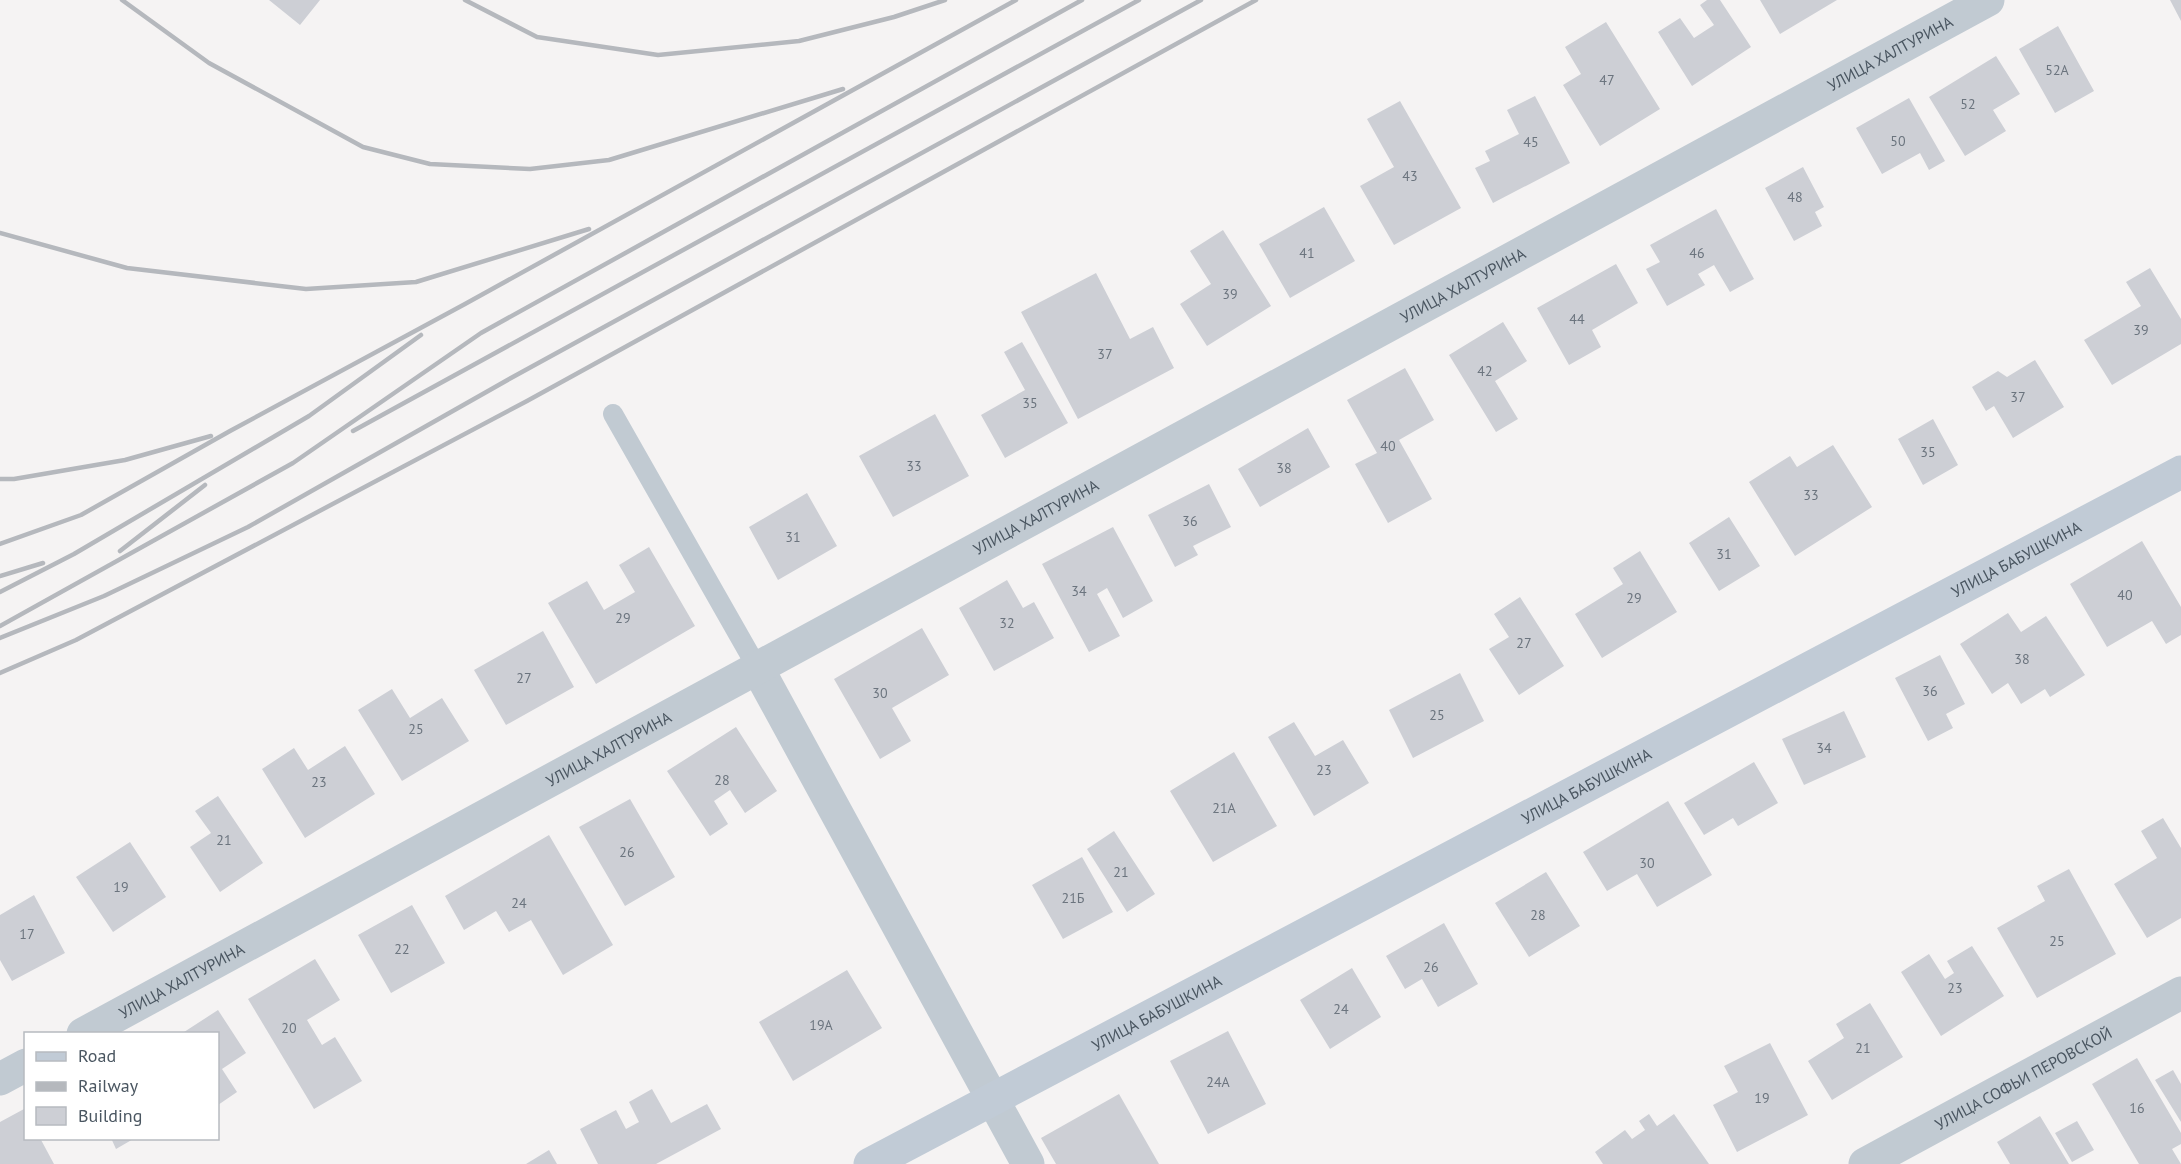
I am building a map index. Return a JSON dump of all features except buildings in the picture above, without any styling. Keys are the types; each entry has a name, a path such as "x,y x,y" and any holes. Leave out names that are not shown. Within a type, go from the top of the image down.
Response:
{"street":[{"name":"УЛИЦА ХАЛТУРИНА","path":"87,1032 1988,0"},
{"name":"УЛИЦА БАБУШКИНА","path":"870,1164 2181,472"},
{"path":"758,669 1028,1164"},
{"name":"УЛИЦА СОФЬИ ПЕРОВСКОЙ","path":"1865,1164 2181,993"},
{"path":"0,1079 24,1066"}],"lane":[{"path":"613,414 758,669"}],"railway":[{"path":"122,0 209,63 363,147 430,164 530,169 609,160 843,89"},
{"path":"465,0 537,37 658,55 799,41 894,17 945,0"},
{"path":"0,544 81,515 1016,0"},
{"path":"0,626 293,463 481,333 1082,0"},
{"path":"353,431 1139,0"},
{"path":"0,638 104,596 248,527 511,378 1201,0"},
{"path":"0,673 76,640 527,401 1256,0"},
{"path":"0,233 127,268 306,289 416,282 589,229"},
{"path":"0,592 74,554 309,416 421,335"},
{"path":"0,479 14,479 125,460 211,436"},
{"path":"120,551 205,485"},
{"path":"0,576 43,563"}]}
